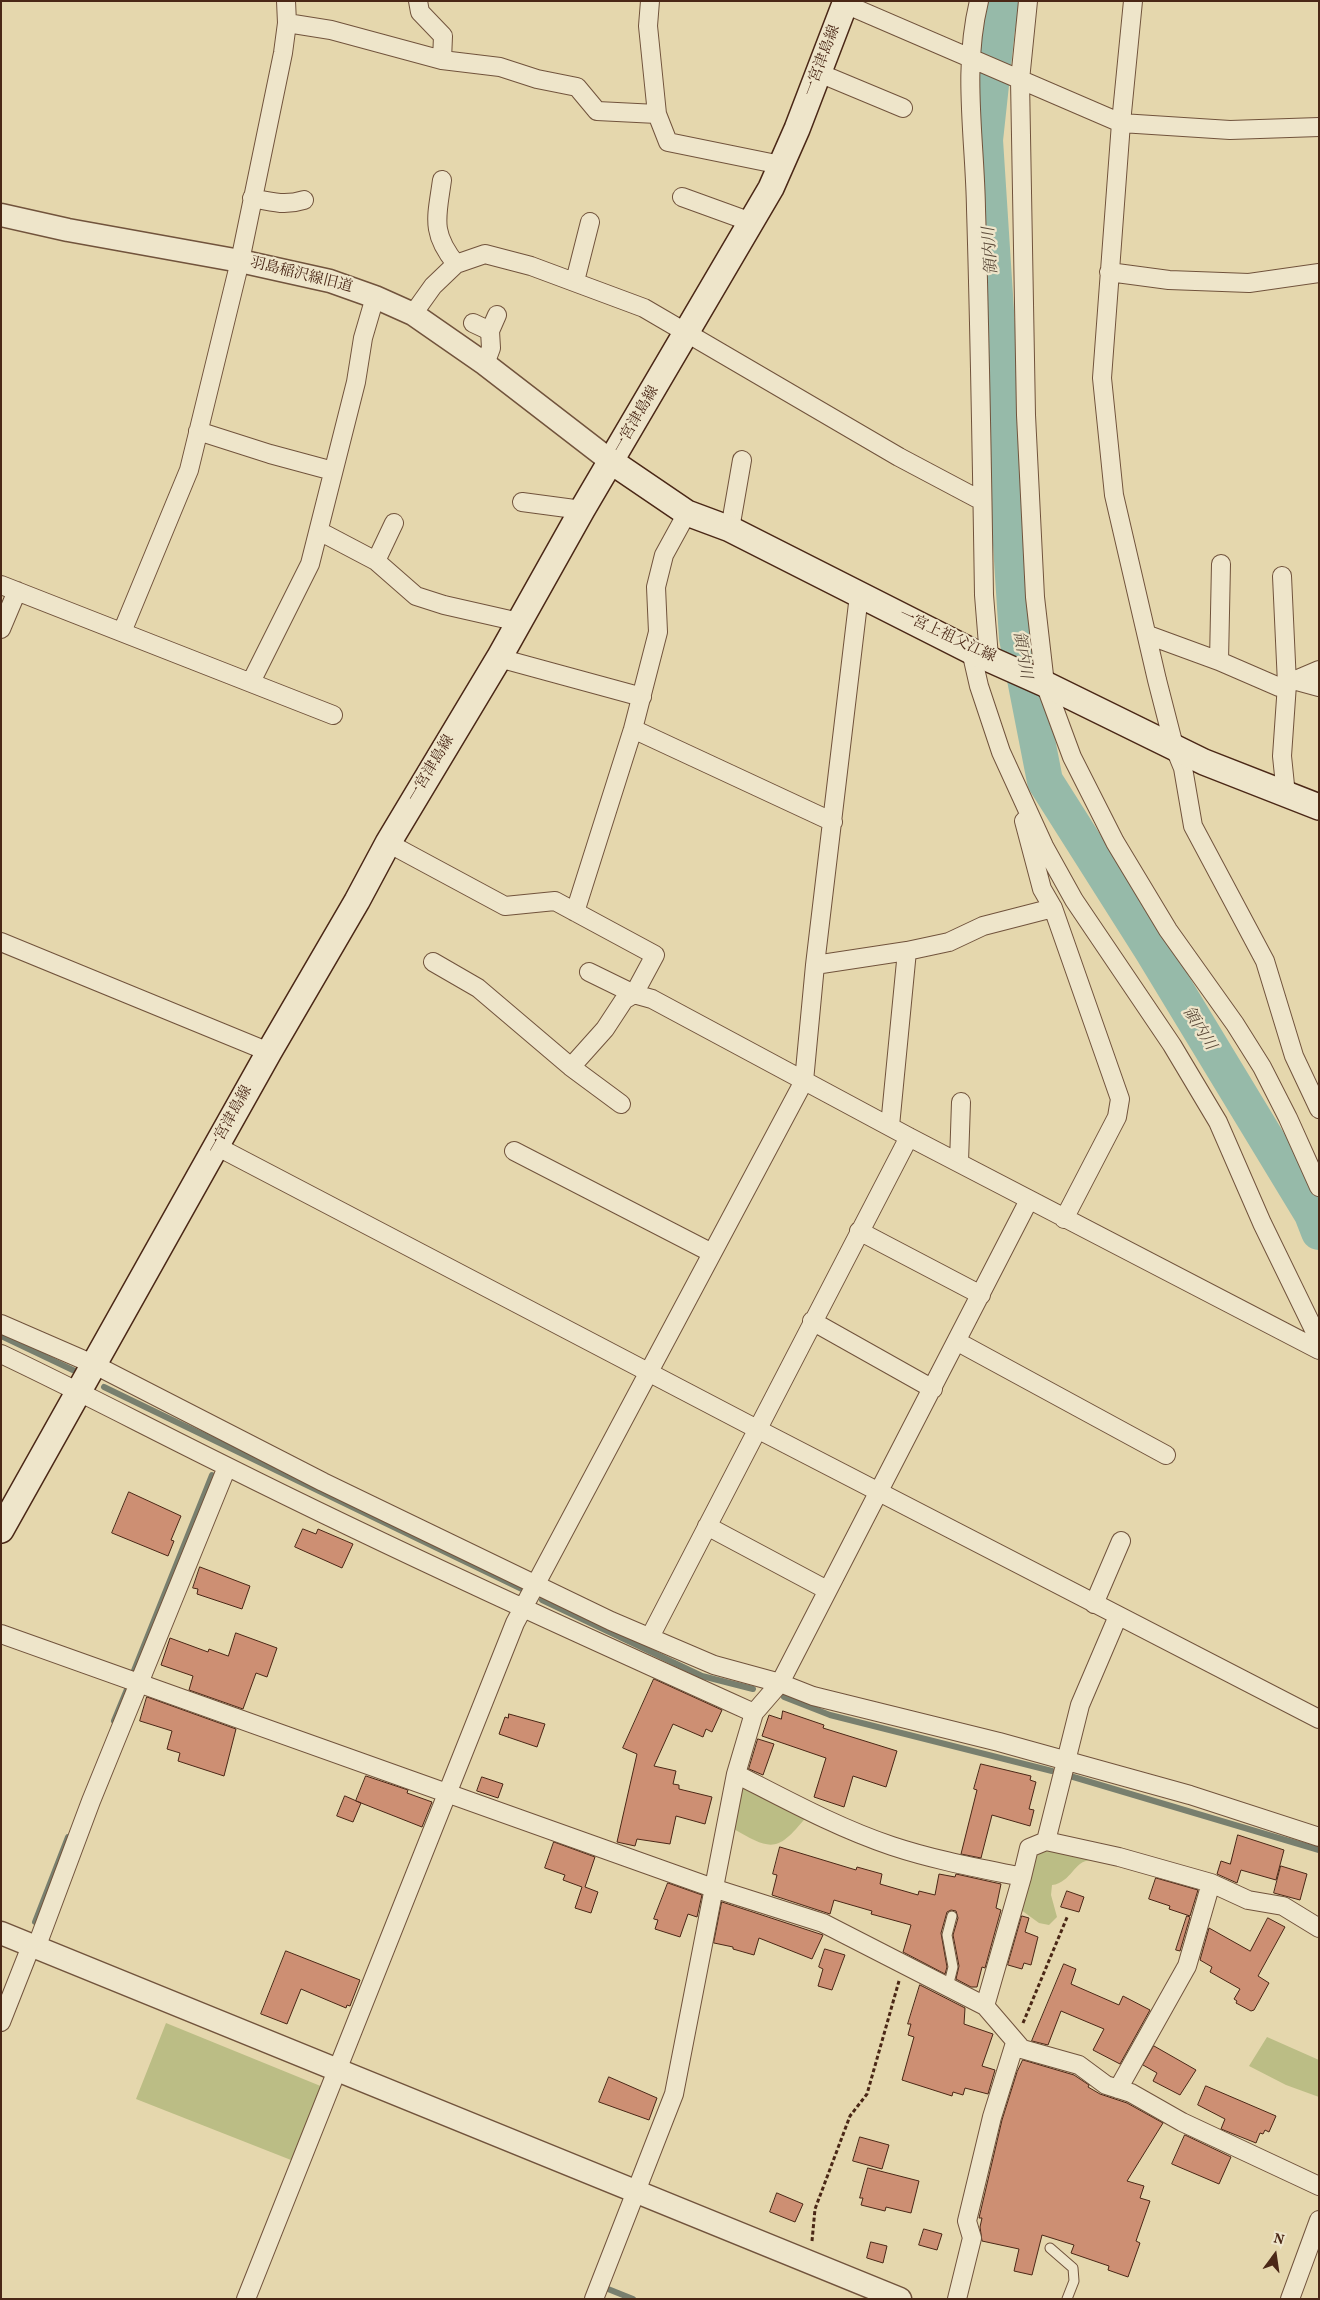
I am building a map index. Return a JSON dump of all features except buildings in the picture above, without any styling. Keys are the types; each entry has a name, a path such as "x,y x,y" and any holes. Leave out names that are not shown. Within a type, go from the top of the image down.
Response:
{"main road":[{"name":"一宮津島線","path":"1,1530 388,844 499,658 582,510 612,462 771,188 845,3"},
{"name":"一宮上祖父江線","path":"612,462 688,513 730,529 859,595 1204,762 1319,807"}],"street":[{"path":"122,632 189,470 240,261 287,22 286,1"},
{"path":"418,1 420,12 443,36 442,60"},
{"path":"650,1 648,26 657,114 668,142 781,165"},
{"path":"979,1 974,23 970,88 976,207 985,656 979,686 1001,752 1044,846 1074,900 1172,1045 1218,1122 1262,1223 1319,1340"},
{"path":"1028,1 1017,78 1026,424 1034,597 1041,682 1072,757 1115,842 1168,930 1235,1024 1262,1067 1288,1118 1319,1187"},
{"path":"1133,1 1121,123 1102,378 1114,496 1174,746 1183,768 1193,826 1266,961 1294,1056 1319,1109"},
{"path":"845,3 1121,123 1230,130 1319,127"},
{"path":"287,22 330,30 442,60 500,67 537,79 577,87 598,111 657,114"},
{"path":"819,72 903,108"},
{"path":"442,180 436,225 443,248 456,264"},
{"path":"682,197 751,222"},
{"path":"252,198 279,204 293,204 304,200"},
{"name":"羽島稲沢線旧道","path":"1,215 68,230 240,261 330,281 375,297 413,314 485,364 612,462"},
{"path":"575,281 590,222"},
{"path":"413,314 433,286 456,264 485,254 532,266 644,308 899,457 982,501"},
{"path":"1110,272 1168,280 1249,283 1319,273"},
{"path":"251,682 310,564 356,382 363,338 375,297"},
{"path":"473,323 493,323 491,348 485,364"},
{"path":"198,431 270,454 333,471"},
{"path":"730,529 742,460"},
{"path":"522,502 582,510"},
{"path":"575,912 642,697 658,632 656,587 664,555 688,513"},
{"path":"376,560 394,523"},
{"path":"319,531 376,560 416,596 444,605 519,622"},
{"path":"1219,661 1221,564"},
{"path":"1282,576 1292,682 1282,756 1286,795"},
{"path":"1,629 9,588 333,715"},
{"path":"246,2299 447,1792 523,1608 804,1081 815,965 859,595"},
{"path":"1148,635 1219,661 1279,687 1319,670"},
{"path":"499,658 642,697"},
{"path":"1292,682 1319,687"},
{"path":"633,729 833,822"},
{"path":"1014,779 1042,889 1053,908 1120,1099 1117,1117 1064,1219"},
{"path":"388,844 505,906 555,901 655,955 634,994 624,1000 605,1029 571,1067"},
{"path":"815,965 907,951 949,942 984,926 1053,908"},
{"path":"1,942 270,1052"},
{"path":"890,1126 907,951"},
{"path":"433,962 478,988 571,1067 620,1104"},
{"path":"589,972 634,994 652,999 908,1137 1319,1350"},
{"path":"959,1162 962,1102"},
{"path":"650,1637 908,1137"},
{"path":"216,1146 880,1493 1319,1719"},
{"path":"514,1151 712,1253"},
{"path":"594,2299 674,2094 736,1774 754,1713 780,1683 958,1342 1029,1200"},
{"path":"859,1231 981,1295"},
{"path":"812,1321 933,1389"},
{"path":"1,1324 93,1364 322,1482 536,1585 714,1665 780,1683 813,1696 1190,1795 1319,1837"},
{"path":"958,1342 1166,1455"},
{"path":"1,1354 79,1390 227,1467 523,1608 754,1713"},
{"path":"1,2022 34,1947 227,1467"},
{"path":"707,1526 828,1590"},
{"path":"1094,1604 1121,1541"},
{"path":"1046,1841 1080,1705 1118,1616"},
{"path":"1,1634 713,1888 823,1923 985,2006 1022,2049 1079,2065 1106,2085 1131,2093 1182,2122 1319,2186"},
{"path":"736,1774 824,1819 892,1846 968,1866 1022,1877"},
{"path":"985,2006 1029,1848 1046,1841 1119,1857 1211,1883 1248,1900 1283,1906 1319,1928"},
{"path":"1118,2089 1187,1966 1211,1883"},
{"path":"1,1934 900,2299"},
{"path":"957,2299 972,2238 967,2221 992,2117 1015,2043"},
{"path":"1290,2299 1319,2220"}],"lane":[{"path":"948,1987 953,1967 947,1935 952,1916"},
{"path":"1050,2248 1073,2268 1074,2281 1067,2299"}],"path":[{"path":"1015,2043 1068,1915"},
{"path":"807,2261 812,2240 815,2209 850,2116 868,2094 904,1964"}],"green space":[{"path":"744,1786 807,1816 781,1842 773,1845 756,1841 732,1828 738,1787"},
{"path":"1045,1845 1099,1857 1097,1861 1089,1860 1083,1862 1065,1879 1052,1885 1051,1895 1057,1917 1049,1925 1039,1923 1017,1907 1033,1854"},
{"path":"166,2023 323,2087 291,2160 136,2099"},
{"path":"1267,2037 1319,2060 1319,2097 1286,2085 1249,2066"}],"waterway":[{"name":"領内川","path":"1002,1 997,29 985,140 1017,638 1045,781 1152,950 1312,1214 1319,1232"},
{"path":"1,1336 77,1372"},
{"path":"104,1387 526,1591"},
{"path":"133,1673 212,1475"},
{"path":"542,1600 702,1676 753,1689"},
{"path":"114,1721 128,1687"},
{"path":"784,1697 830,1715 1052,1771"},
{"path":"1070,1776 1319,1850"},
{"path":"35,1922 68,1837"},
{"path":"608,2289 633,2299"}]}
